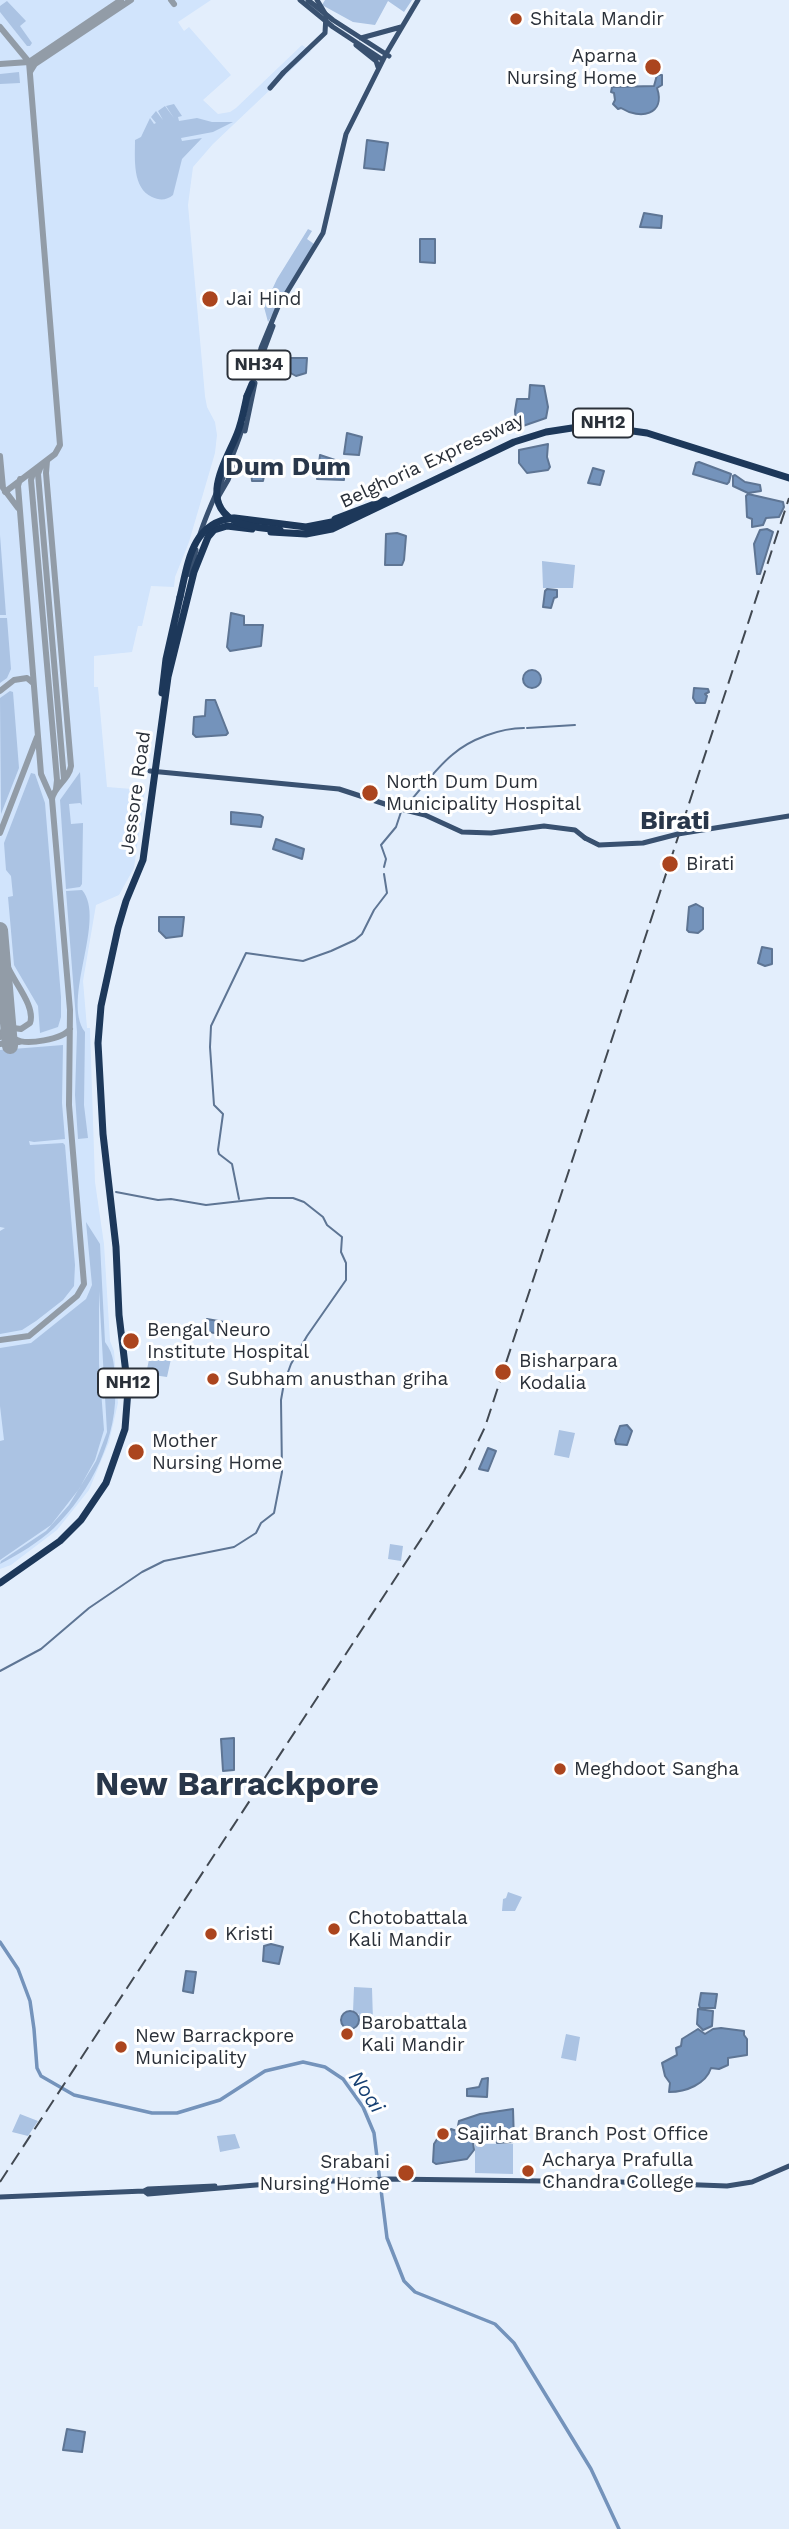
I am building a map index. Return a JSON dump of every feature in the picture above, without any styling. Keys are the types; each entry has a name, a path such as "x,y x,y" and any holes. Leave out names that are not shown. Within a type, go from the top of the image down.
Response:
{"highway":[{"path":"252,384 237,434 218,476 218,498 226,513 237,522 313,533"},
{"name":"Belghoria Expressway","path":"194,572 208,537 217,528 230,527 287,534 313,533 347,523 493,446 528,432 583,423 619,424 649,429 789,476"},
{"name":"Belghoria Expressway","path":"171,644 194,544 202,533 218,522 240,518 310,527 336,522 446,471"},
{"path":"258,519 302,524 324,523 385,500"},
{"name":"Jessore Road","path":"152,771 171,660 194,572"},
{"name":"NH12","path":"0,1581 57,1540 83,1513 104,1480 123,1422 125,1390 99,1135 95,1032 110,947 122,903 140,860 163,675 171,644"}],"main road":[{"path":"300,0 376,61 378,70"},
{"path":"308,0 386,58"},
{"path":"270,88 326,30 326,15 317,0"},
{"name":"Jessore Road","path":"194,572 214,505 228,480 243,438 265,346 287,296 327,231 346,145 401,27 419,0"},
{"name":"Jessore Road","path":"171,644 184,606 201,530 238,443 261,348 278,307 323,233 343,143 378,70 419,0"},
{"path":"360,38 401,27"},
{"path":"345,35 386,58"},
{"path":"152,771 339,789 425,815 462,832 491,832 540,826 566,828 599,845 643,843 674,834 789,816"},
{"path":"700,830 789,816"},
{"path":"0,2197 144,2191 148,2194 375,2179 727,2186 752,2182 789,2166"}],"shaded area":[{"path":"0,0 211,0 178,22 184,31 189,27 231,75 203,100 218,114 236,108 302,45 311,51 213,144 193,167 188,205 205,396 217,435 215,453 174,587 151,586 142,626 138,626 132,652 94,656 94,687 98,687 107,787 145,790 134,868 119,895 96,905 83,981 87,1028 90,1028 95,1182 104,1244 110,1341 114,1351 118,1403 109,1442 89,1490 57,1530 11,1565 0,1569"},
{"path":"325,0 412,0 404,12 388,1 375,25 353,22 322,5"},
{"path":"7,1 26,21 20,26 32,43 30,46 27,46 0,12 0,6"},
{"path":"19,72 20,83 0,84 0,74"},
{"path":"657,75 662,75 662,85 657,88 658,104 650,113 636,114 618,109 613,104 615,100 612,87 654,86"},
{"path":"174,104 182,116 178,117 179,121 197,118 212,122 233,122 213,132 181,138 182,141 202,138 182,159 173,195 158,199 146,193 138,180 135,140 141,137 150,118 156,123 151,117 156,111 163,120 158,111 165,106 174,118 166,106"},
{"path":"367,140 388,143 384,170 364,168"},
{"path":"644,213 662,216 661,228 640,227"},
{"path":"308,229 312,231 307,239 314,244 268,322 264,307 277,279"},
{"path":"420,239 435,239 435,263 420,262"},
{"path":"289,358 307,358 306,373 296,376 287,371"},
{"path":"530,385 544,386 548,407 546,418 516,426 517,399 529,399"},
{"path":"347,433 362,437 359,455 344,454"},
{"path":"548,444 548,470 527,473 519,463 519,450"},
{"path":"320,455 344,463 344,480 317,479"},
{"path":"254,463 266,466 263,481 252,481"},
{"path":"696,463 731,474 729,482 727,484 693,474"},
{"path":"593,468 604,471 600,485 588,483"},
{"path":"735,475 745,482 760,485 761,491 748,493 733,486"},
{"path":"748,494 783,502 784,507 779,517 766,518 763,525 752,527 752,519 747,517"},
{"path":"760,530 773,532 760,574 757,574 754,544"},
{"path":"386,534 406,536 404,560 402,565 385,565"},
{"path":"0,535 6,615 0,615"},
{"path":"542,561 575,565 573,588 543,588"},
{"path":"547,589 557,590 557,597 554,598 551,608 543,607"},
{"path":"231,613 244,616 244,625 263,625 261,646 230,651 227,647"},
{"path":"0,618 7,618 11,669 7,678 0,683"},
{"path":"532,670 538,673 541,679 538,685 532,688 526,685 523,679 526,673"},
{"path":"694,688 708,689 705,703 696,703 693,698"},
{"path":"10,691 13,692 19,768 1,814 0,698"},
{"path":"206,700 215,700 228,733 226,735 196,737 193,734 194,717 205,716"},
{"path":"80,772 82,805 69,804 71,824 83,823 82,884 80,887 66,889 60,800"},
{"path":"31,773 35,774 45,803 61,997 58,1027 40,1033 38,1006 14,965 8,897 13,896 11,876 6,870 4,843"},
{"path":"231,812 260,815 263,817 261,827 231,824"},
{"path":"276,839 304,849 302,859 273,849"},
{"path":"82,890 88,903 90,920 78,1000 79,1018 85,1032 84,1105 88,1138 78,1139 75,1095 77,1032 66,891"},
{"path":"696,904 703,908 703,929 698,933 687,930 689,907"},
{"path":"159,917 184,917 182,936 166,938 159,931"},
{"path":"762,947 772,949 772,964 765,966 758,963"},
{"path":"63,1045 62,1103 65,1139 29,1141 30,1145 65,1145 75,1265 74,1286 63,1300 36,1321 22,1330 0,1334 0,1231 5,1228 0,1227 0,1050"},
{"path":"86,1222 100,1244 105,1342 112,1357 114,1372 115,1403 107,1443 91,1480 67,1514 41,1539 0,1564 46,1531 69,1505 78,1490 51,1525 0,1560 0,1441 4,1440 0,1406 0,1348 31,1343 86,1299 92,1285","holes":["99,1291 107,1432 96,1461 81,1486 95,1460 104,1430 99,1364"]},
{"path":"207,1319 224,1322 223,1334 207,1332"},
{"path":"152,1345 173,1350 167,1377 146,1374"},
{"path":"627,1425 632,1431 627,1445 616,1444 620,1426"},
{"path":"559,1430 575,1433 569,1458 554,1455"},
{"path":"488,1448 496,1451 488,1471 479,1469"},
{"path":"390,1544 403,1546 401,1561 388,1559"},
{"path":"234,1738 234,1770 223,1771 221,1739"},
{"path":"508,1892 522,1897 515,1911 502,1911 503,1899"},
{"path":"271,1944 283,1947 279,1964 263,1961 264,1946"},
{"path":"186,1971 196,1972 193,1993 183,1991"},
{"path":"354,1987 372,1988 373,2021 358,2020 359,2014 353,2012"},
{"path":"701,1993 717,1994 715,2008 700,2008"},
{"path":"698,2009 713,2011 712,2026 703,2030 697,2024"},
{"path":"346,2011 354,2011 359,2020 357,2027 346,2029 341,2024 341,2016"},
{"path":"721,2028 744,2031 747,2055 728,2058 728,2065 719,2069 711,2068 700,2083 669,2092 670,2083 662,2063 677,2055 676,2048 681,2046 682,2039 698,2029 705,2034"},
{"path":"566,2034 580,2037 576,2061 561,2058"},
{"path":"488,2078 487,2097 467,2096 467,2089 479,2087 482,2079"},
{"path":"513,2109 514,2142 497,2143 496,2138 459,2131 472,2135 474,2150 467,2159 436,2164 433,2162 434,2144 439,2136 449,2136 451,2129 457,2131 459,2121 480,2114"},
{"path":"20,2114 38,2121 28,2136 12,2132"},
{"path":"235,2134 240,2148 220,2152 217,2136"},
{"path":"475,2144 513,2144 513,2174 475,2173"},
{"path":"67,2429 85,2432 82,2452 63,2450"}],"waterway":[{"path":"527,728 575,725"},
{"path":"404,808 439,767 459,749 486,736 524,728"},
{"path":"384,867 386,859 381,845 396,827 401,812"},
{"path":"239,1199 232,1164 219,1154 218,1150 223,1114 214,1105 211,1026 246,953 303,961 355,940 362,934 374,910 387,893 384,874"},
{"path":"0,1671 41,1649 89,1608 142,1572 164,1561 234,1547 256,1533 261,1523 274,1513 282,1472 281,1400 284,1383 307,1336 346,1280 346,1263 341,1252 342,1237 304,1202 293,1198 268,1198 206,1205 116,1192"},
{"name":"Noai","path":"0,1942 18,1969 30,2001 37,2068 41,2076 74,2095 152,2113 177,2113 220,2100 265,2071 303,2062 325,2067 343,2079 363,2107 374,2133 387,2238 404,2281 415,2292 495,2324 514,2343 591,2469 619,2529"}],"taxiway":[{"path":"0,64 29,62 121,0"},
{"path":"30,72 35,64 131,0"},
{"path":"171,0 174,4"},
{"path":"0,27 29,62 60,445 55,454 5,492"},
{"path":"0,456 3,488 18,508"},
{"path":"47,461 71,766 52,799"},
{"path":"41,466 38,474 64,779"},
{"path":"34,470 31,480 56,789"},
{"path":"0,1340 29,1336 77,1296 84,1284 69,1105 70,1010 52,799 41,774 18,486 20,479"},
{"path":"0,691 14,680 27,678 33,683"},
{"path":"0,833 37,737"},
{"path":"2,951 31,1015 30,1023 21,1029 13,1028 7,1017"},
{"path":"0,1037 7,1023"},
{"path":"8,1024 13,1038 27,1042 60,1036 70,1029"},
{"path":"0,1044 19,1042"}],"runway":[{"path":"0,930 10,1046"}],"railway":[{"path":"0,2182 429,1527 464,1471 485,1427 789,498"}],"place":[{"name":"Shitala Mandir","path":"516,19"},
{"name":"Aparna Nursing Home","path":"653,67"},
{"name":"Jai Hind","path":"210,299"},
{"name":"North Dum Dum Municipality Hospital","path":"370,793"},
{"name":"Birati","path":"670,864"},
{"name":"Bengal Neuro Institute Hospital","path":"131,1341"},
{"name":"Bisharpara Kodalia","path":"503,1372"},
{"name":"Subham anusthan griha","path":"213,1379"},
{"name":"Mother Nursing Home","path":"136,1452"},
{"name":"Meghdoot Sangha","path":"560,1769"},
{"name":"Chotobattala Kali Mandir","path":"334,1929"},
{"name":"Kristi","path":"211,1934"},
{"name":"Barobattala Kali Mandir","path":"347,2034"},
{"name":"New Barrackpore Municipality","path":"121,2047"},
{"name":"Sajirhat Branch Post Office","path":"443,2134"},
{"name":"Acharya Prafulla Chandra College","path":"528,2171"},
{"name":"Srabani Nursing Home","path":"406,2173"}],"district":[{"name":"Dum Dum","path":"288,467"},
{"name":"Birati","path":"675,821"},
{"name":"New Barrackpore","path":"237,1785"}]}
